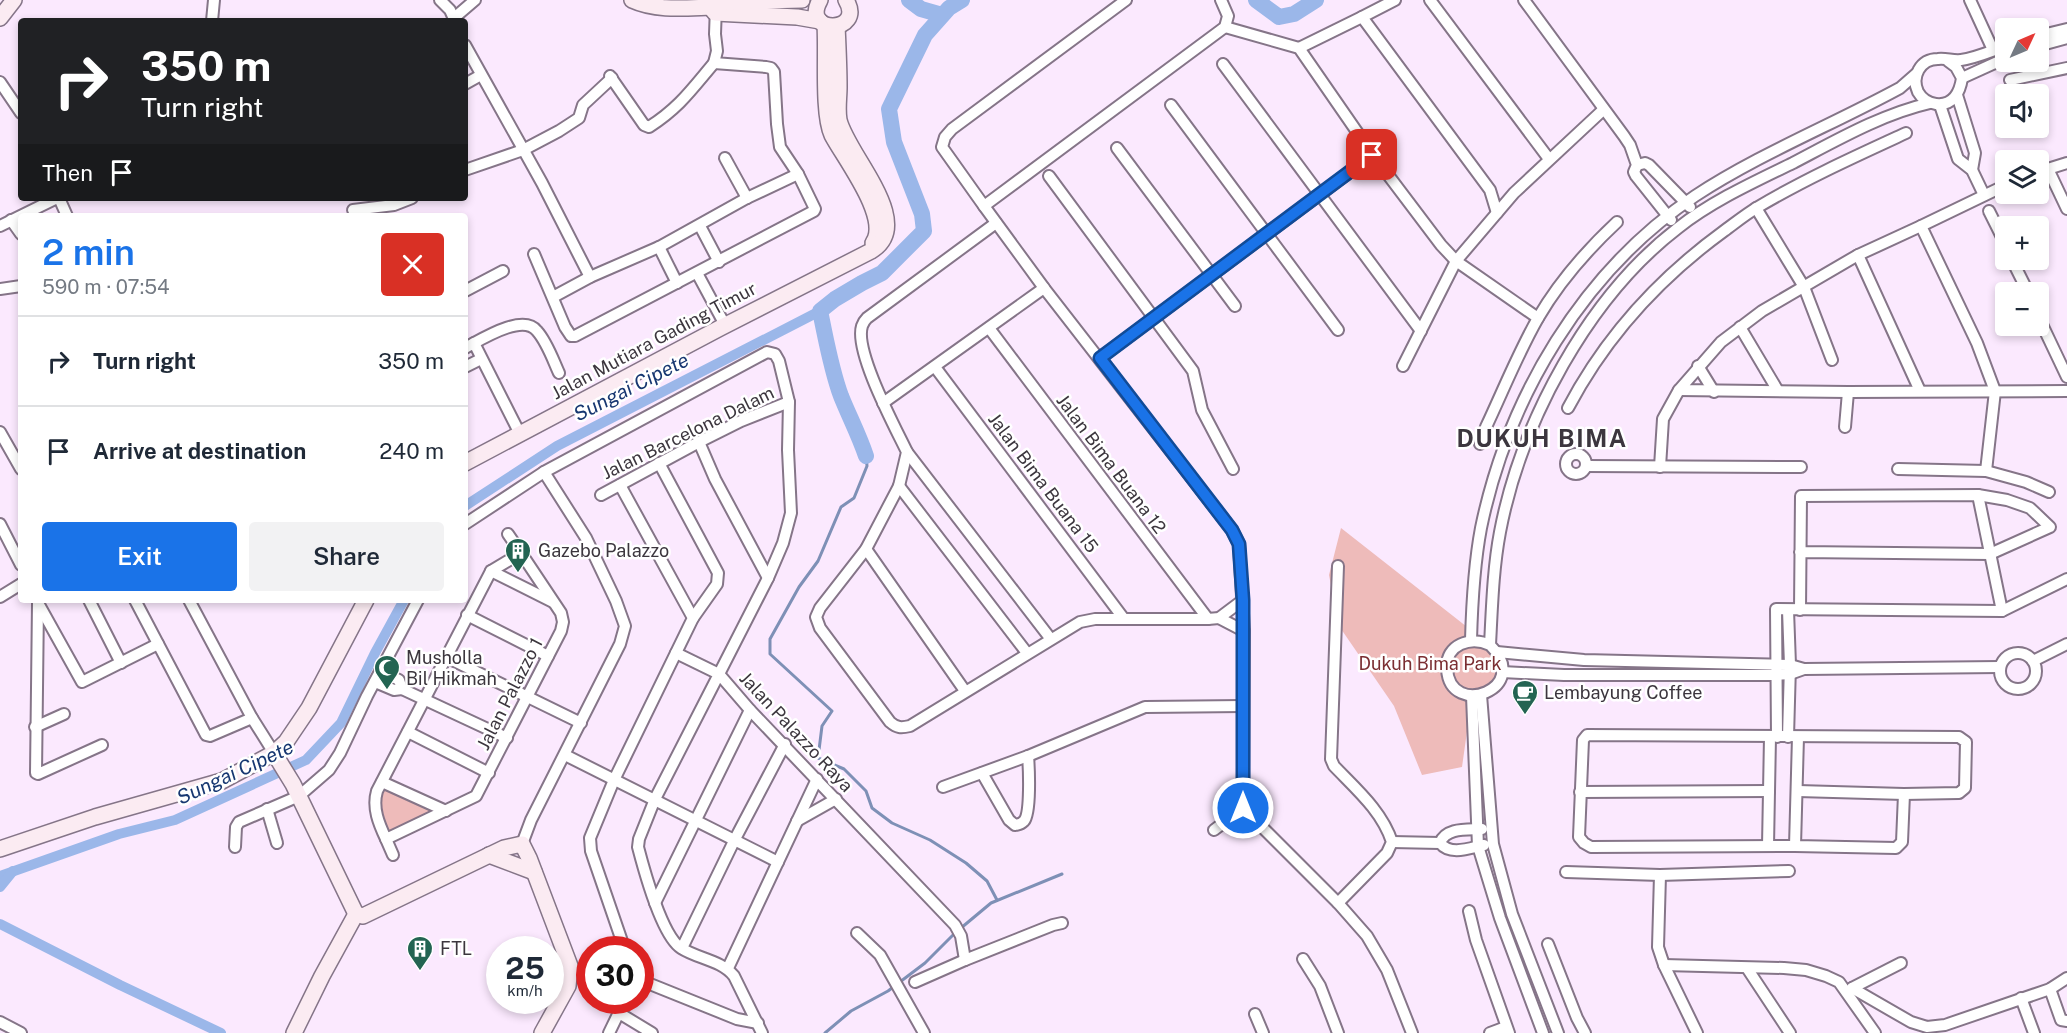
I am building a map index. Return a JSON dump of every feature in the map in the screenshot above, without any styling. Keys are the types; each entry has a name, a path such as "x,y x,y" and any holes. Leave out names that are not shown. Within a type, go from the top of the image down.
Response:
{"main road":[{"path":"0,18 14,0"},
{"path":"632,0 652,6 682,9 802,0"},
{"name":"Jalan Mutiara Gading Timur","path":"468,461 863,254 876,238 877,223 869,201 830,128 827,24 816,10 820,0"},
{"path":"714,5 797,17 827,24 845,22 849,14 846,0"},
{"path":"0,849 95,817 222,781 277,756 309,708 364,603"},
{"path":"277,756 356,914 363,916 504,848 522,844 570,966 567,986 542,1033"},
{"path":"489,855 534,872"},
{"path":"294,1033 356,914"}],"street":[{"path":"212,18 214,0"},
{"path":"440,0 454,18"},
{"path":"456,18 475,0"},
{"path":"1126,0 961,122 945,137 942,147 1044,288 1236,536 1239,544 1244,631 1243,808 1338,903 1367,936 1379,954 1412,1033"},
{"path":"984,206 1225,27 1228,16 1221,0"},
{"path":"1299,48 1395,0"},
{"path":"1430,0 1549,159"},
{"path":"1524,0 1630,145 1637,165 1634,172 1636,176 1677,228"},
{"path":"1948,61 1962,60 1993,50 1970,0"},
{"path":"468,169 523,150 560,131 579,118 583,105 611,77 644,125 649,127 663,118 686,98 714,63 717,51 714,5"},
{"path":"1362,17 1490,190 1497,213"},
{"path":"1225,27 1299,48 1372,155 1441,245 1456,261 1539,318"},
{"path":"2049,33 2067,29"},
{"path":"2049,43 2067,38"},
{"path":"468,51 590,277"},
{"path":"1471,640 1473,584 1479,540 1494,474 1512,424 1530,386 1562,332 1593,290 1628,251 1667,216 1687,202 1733,174 1900,88 1929,60 1938,58 1956,67 1962,78 1957,95 1950,102 1903,109 1743,188 1677,228 1607,300 1577,341 1547,394 1530,430 1514,478 1500,532 1492,588 1493,649"},
{"path":"534,254 569,335 575,336 814,211 798,174 780,147 774,72 771,68 766,67 714,63"},
{"path":"1962,78 1995,63"},
{"path":"1223,64 1421,331"},
{"path":"2010,80 2067,68"},
{"path":"1916,74 1915,86 1920,96 1935,104 1958,159 1972,170 1984,195"},
{"path":"468,82 481,75"},
{"path":"0,82 18,109"},
{"path":"1957,95 1975,153 1972,170"},
{"path":"1172,105 1338,330"},
{"path":"1403,366 1456,261 1514,193 1603,110"},
{"path":"1568,408 1581,384 1615,334 1652,291 1704,245 1756,208 1857,155 1906,133"},
{"path":"1117,148 1235,306"},
{"path":"1100,358 1372,155"},
{"path":"725,158 747,198"},
{"path":"1637,165 1641,163 1649,165 1687,202 1695,216"},
{"path":"2049,169 2067,163"},
{"path":"553,297 590,277 659,247 747,198 798,174"},
{"path":"1049,176 1152,319 1193,371 1202,410 1233,469"},
{"path":"2049,180 2067,209"},
{"path":"1660,467 1663,419 1679,390 1698,366 1740,327 1858,255 1995,190"},
{"path":"26,213 52,201"},
{"path":"353,210 394,205 404,201"},
{"path":"1756,208 1804,286 1832,360"},
{"path":"1989,211 1995,223"},
{"path":"0,226 18,217"},
{"path":"11,220 18,230"},
{"path":"1480,444 1539,318 1567,276 1596,242 1617,222"},
{"path":"996,223 867,318 862,326 862,341 870,371 883,404 907,452 1050,638"},
{"path":"700,226 719,262"},
{"path":"1921,226 1977,343 1995,390 1986,471"},
{"path":"659,247 677,283"},
{"path":"1858,255 1920,391"},
{"path":"468,289 503,271"},
{"path":"697,273 725,325"},
{"path":"0,289 18,286"},
{"path":"883,404 1044,288"},
{"path":"520,434 481,359 469,345 517,324 528,324 537,331 559,373"},
{"path":"1740,327 1778,391"},
{"name":"Jalan Bima Buana 12","path":"988,328 1213,619"},
{"path":"2048,336 2067,376"},
{"name":"Jalan Palazzo Raya","path":"468,522 544,472 767,352 772,352 777,357 789,402 788,450 791,513 783,543 768,578 719,674 750,710 785,744 955,925 961,936 965,960"},
{"path":"468,366 481,359"},
{"path":"1698,366 1714,392"},
{"name":"Jalan Bima Buana 15","path":"935,367 1124,619"},
{"path":"1679,390 1714,392 2067,391"},
{"path":"1845,427 1848,392"},
{"name":"Jalan Barcelona Dalam","path":"601,495 741,421 789,402"},
{"path":"0,432 18,465"},
{"path":"699,442 715,479 768,578"},
{"path":"907,452 899,486 866,549 820,608 816,617 820,628 896,727 910,726 1050,638 1080,622 1095,618 1213,619 1244,631"},
{"path":"620,936 590,844 614,780 693,618 717,584 718,573 659,463"},
{"path":"1586,466 1801,467"},
{"path":"1898,469 1986,471 2026,482 2049,492"},
{"path":"522,844 531,820 620,644 625,626 616,601 586,538 544,472"},
{"path":"1494,474 1514,478"},
{"path":"620,484 693,618"},
{"path":"899,486 1027,653"},
{"path":"1978,495 2001,611"},
{"path":"1768,846 1769,791 1783,737 1790,669 1800,552 1801,496 1978,495 2007,500 2030,508 2050,527 1990,554 1800,552"},
{"path":"0,524 18,559"},
{"name":"Jalan Palazzo 1","path":"386,839 476,796 561,631 563,622 554,602 508,534"},
{"path":"866,549 965,692"},
{"path":"393,855 380,827 375,798 491,571 521,553"},
{"path":"1338,566 1331,759 1334,766 1368,801 1387,827 1392,842 1387,853 1338,903"},
{"path":"491,571 554,602"},
{"path":"1795,846 1798,790 1783,737 1775,670 1776,609 2001,611 2067,579"},
{"path":"0,597 18,586"},
{"path":"1213,619 1243,600"},
{"path":"37,603 34,770 39,774 102,745"},
{"path":"38,603 82,682 158,644"},
{"path":"91,603 121,663"},
{"path":"137,603 206,735 210,736 252,718"},
{"path":"192,603 252,718 277,756"},
{"path":"235,847 236,827 239,822 267,809 329,770 340,753 416,603"},
{"path":"467,615 548,656"},
{"path":"1471,640 1481,641 1493,649 1502,664 1502,672 1493,689 1476,696 1459,692 1450,681 1446,668 1449,655 1459,645 1471,640"},
{"path":"2033,661 2067,644"},
{"path":"1493,649 1584,660 1775,670"},
{"path":"676,653 719,674 655,800 638,842 645,875 655,903 672,937 682,948 728,968 760,1028"},
{"path":"2012,654 2023,654 2033,661 2036,676 2031,684 2022,689 2007,686 2001,678 2000,667 2006,657 2012,654"},
{"path":"446,657 581,723"},
{"path":"1584,660 1584,675"},
{"path":"1502,672 1584,675 1790,669 2000,667"},
{"path":"380,671 399,680 402,689"},
{"path":"375,681 394,690 402,689 507,738"},
{"path":"1476,696 1493,844 1512,914 1558,1033"},
{"path":"1476,696 1478,846 1500,918 1543,1033"},
{"path":"943,787 1028,756 1145,706 1243,706"},
{"path":"655,903 750,710"},
{"path":"35,727 64,714"},
{"path":"408,732 489,773"},
{"path":"1798,790 1904,794 1959,793 1965,788 1966,746 1964,740 1959,737 1587,735 1583,740 1579,837 1591,847 1896,848 1902,842 1904,794"},
{"path":"682,948 735,839 785,744"},
{"path":"565,755 778,862"},
{"path":"982,773 1009,820 1015,825 1019,824 1027,813 1030,776 1028,756"},
{"path":"728,968 817,779"},
{"path":"382,782 446,812"},
{"path":"1580,792 1769,791"},
{"path":"797,821 836,799"},
{"path":"1214,830 1243,808"},
{"path":"267,809 277,843"},
{"path":"1440,843 1449,832 1492,828"},
{"path":"1392,842 1440,843 1454,850 1493,844"},
{"path":"1566,872 1660,875 1789,871"},
{"path":"1660,875 1658,947 1664,965 1697,1033"},
{"path":"1469,911 1476,940 1507,1030 1490,1033"},
{"path":"915,982 1062,923"},
{"path":"857,933 880,955 924,1033"},
{"path":"1548,944 1577,1018 1586,1033"},
{"path":"1303,959 1320,986 1338,1033"},
{"path":"1901,963 1852,988 1911,1022 1945,1029 2021,998 2050,989 2067,978"},
{"path":"1664,965 1806,970 1839,982 1875,1033"},
{"path":"1747,968 1790,1033"},
{"path":"654,986 760,1028"},
{"path":"2050,989 2061,1020 2067,1021"},
{"path":"2021,998 2034,1033"},
{"path":"609,1033 618,1014"},
{"path":"621,1014 652,1033"},
{"path":"1255,1014 1263,1033"},
{"path":"0,1022 21,1033"}],"green space":[{"name":"Dukuh Bima Park","path":"1341,528 1490,645 1502,664 1493,689 1472,696 1462,767 1422,775 1394,706 1339,626 1329,575"},
{"path":"383,787 434,811 387,834 378,798"}],"waterway":[{"path":"909,0 921,9 942,15"},
{"path":"866,456 837,386 820,311 835,299 882,273 924,231 922,214 894,142 889,109 925,35 949,8 962,0"},
{"path":"1256,0 1279,17 1294,14 1316,0"},
{"name":"Sungai Cipete","path":"468,504 557,446 820,311"},
{"path":"866,456 867,466 854,498 841,507 818,561 799,587 770,639 770,654 832,711 822,726 818,758 844,769 866,791 872,808 892,823 930,840 966,863 987,881 997,900"},
{"name":"Sungai Cipete","path":"0,876 119,834 175,820 306,760 341,723 402,603"},
{"path":"0,887 13,871"},
{"path":"961,928 991,903 1062,874"},
{"path":"0,924 221,1033"},
{"path":"825,1033 851,1011 888,991 925,963 956,932"}],"place":[{"name":"Gazebo Palazzo","path":"518,574"},
{"name":"Musholla Bil Hikmah","path":"387,691"},
{"name":"Lembayung Coffee","path":"1525,716"},
{"name":"FTL","path":"420,972"}],"district":[{"name":"DUKUH BIMA","path":"1542,439"}],"route":[{"path":"1243,808 1244,631 1239,544 1232,530 1100,358 1372,155"}]}
